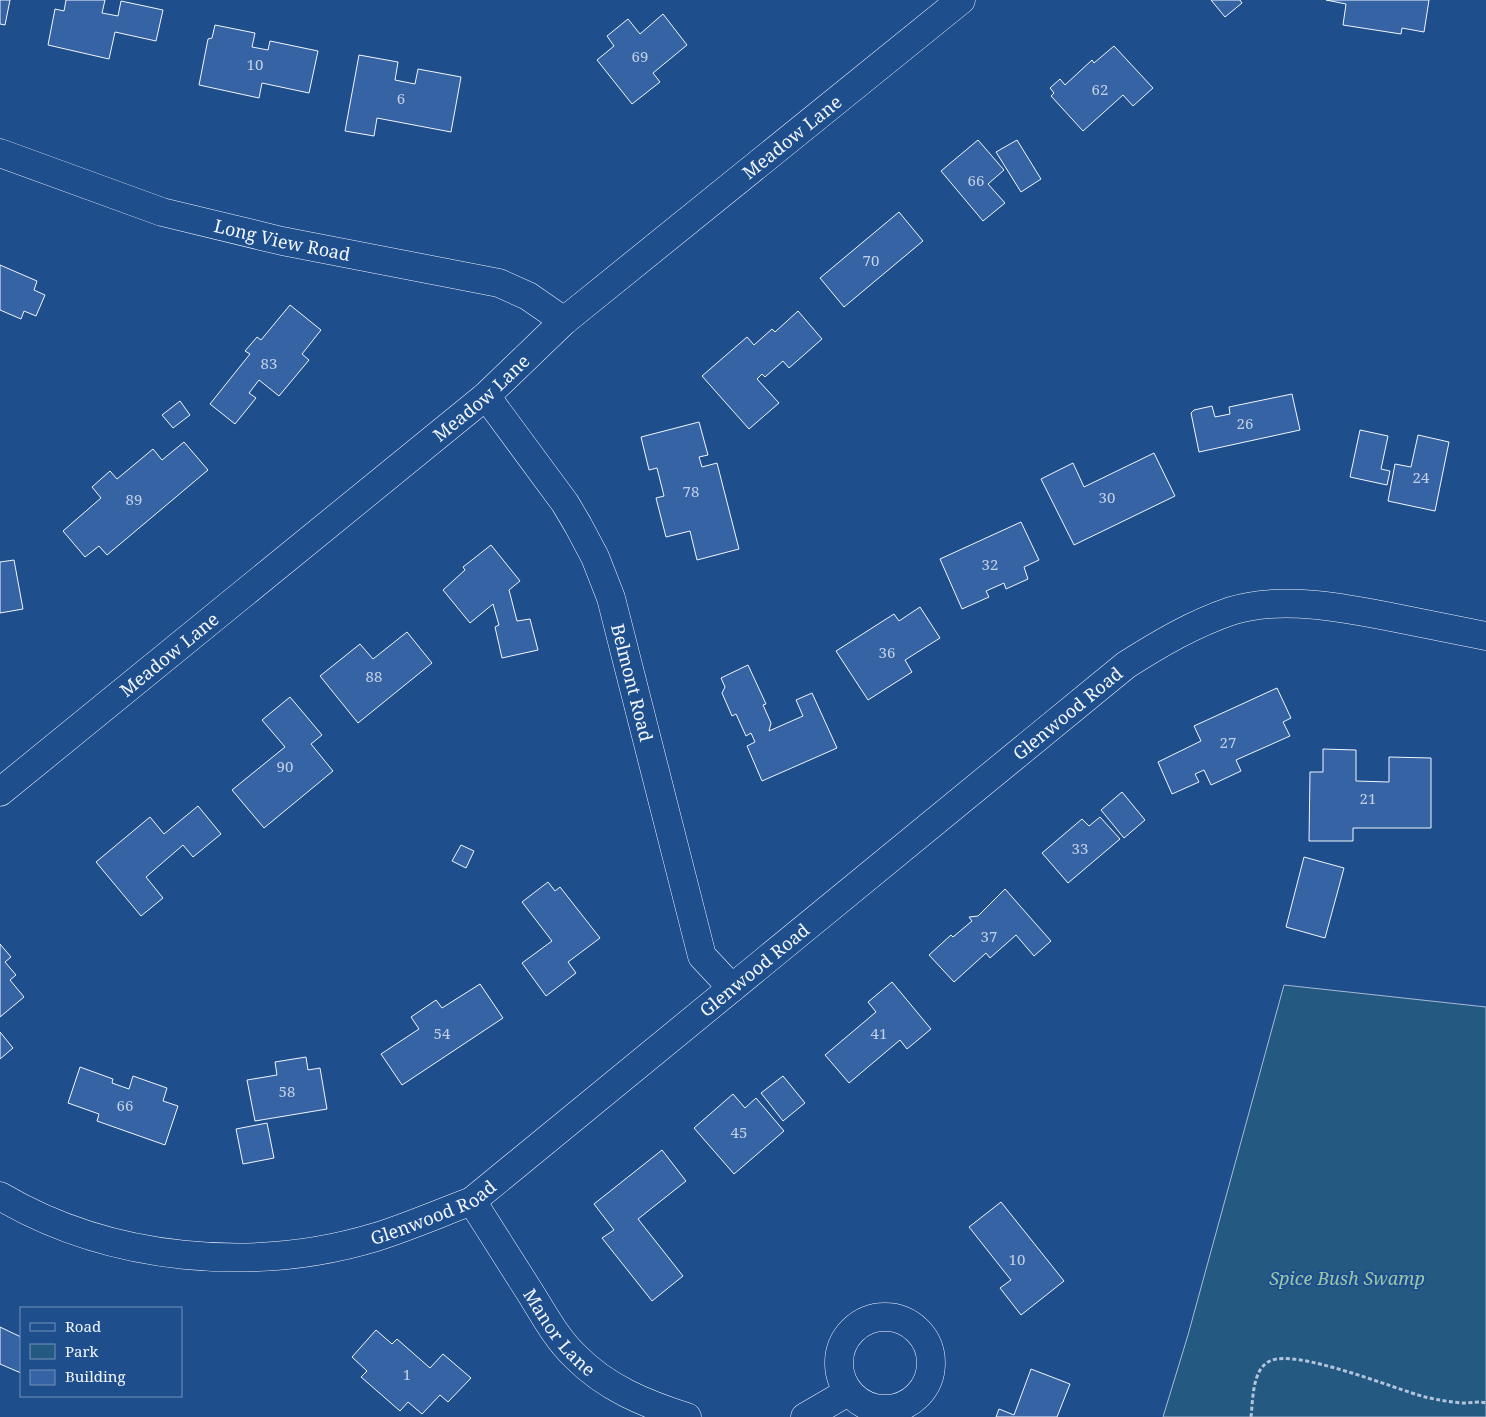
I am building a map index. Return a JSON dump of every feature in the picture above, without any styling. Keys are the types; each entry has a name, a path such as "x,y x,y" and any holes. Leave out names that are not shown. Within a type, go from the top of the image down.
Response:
{"street":[{"name":"Meadow Lane","path":"0,792 486,396 564,321 961,0"},
{"name":"Long View Road","path":"0,154 162,212 282,241 499,283 528,296 564,321"},
{"name":"Belmont Road","path":"486,396 565,504 595,557 611,598 702,956 732,988"},
{"name":"Glenwood Road","path":"0,1196 61,1226 111,1242 162,1253 216,1256 275,1256 324,1249 376,1237 472,1201 1126,665 1156,646 1193,626 1232,611 1268,605 1304,604 1351,610 1486,636"},
{"name":"Manor Lane","path":"472,1201 544,1315 575,1357 595,1374 630,1396 687,1417"},
{"path":"805,1417 848,1392"}],"path":[{"path":"1251,1417 1257,1379 1262,1367 1269,1361 1279,1358 1301,1360 1366,1377 1427,1398 1448,1402 1486,1403"}],"green space":[{"name":"Spice Bush Swamp","path":"1284,985 1486,1007 1486,1417 1163,1417 1188,1335"}],"building":[{"path":"0,0 10,0 5,25 0,24"},
{"path":"66,0 105,0 102,13 118,16 121,1 163,10 156,41 115,32 109,59 48,45 55,9 64,11"},
{"path":"1211,0 1240,0 1242,3 1225,17"},
{"path":"1326,0 1429,0 1424,32 1402,28 1401,34 1343,25 1346,4"},
{"path":"663,14 687,45 653,73 660,82 632,104 597,60 614,46 607,36 628,19 640,34"},
{"path":"215,25 255,33 252,47 268,50 270,41 318,51 309,93 262,83 259,98 199,85 208,39 212,38"},
{"path":"1114,46 1153,88 1133,106 1123,95 1083,131 1051,96 1054,93 1050,88 1060,79 1065,85 1092,60 1094,63"},
{"path":"359,55 398,62 395,80 415,84 418,69 461,77 451,132 377,118 374,136 345,131"},
{"path":"978,140 1004,170 988,184 1005,203 983,221 941,171"},
{"path":"1017,140 1041,179 1021,192 996,152"},
{"path":"899,212 923,241 844,307 820,278"},
{"path":"0,265 37,281 34,290 45,295 36,316 24,311 21,319 0,310"},
{"path":"290,305 321,330 302,354 309,360 279,396 259,380 249,393 256,398 235,424 210,404 250,354 245,351 257,337 261,340"},
{"path":"798,311 822,339 789,368 783,361 765,377 762,374 757,379 779,403 749,429 702,376 747,337 754,345 772,329 775,332"},
{"path":"1292,394 1300,430 1199,452 1191,413 1194,410 1212,406 1215,417 1230,414 1229,407"},
{"path":"180,401 190,415 173,428 162,415"},
{"path":"699,422 708,455 699,457 702,467 717,463 739,549 697,560 690,531 666,537 656,498 664,496 657,468 649,470 641,437"},
{"path":"1360,430 1388,436 1381,469 1390,471 1387,485 1350,477"},
{"path":"1418,435 1449,442 1435,511 1388,501 1395,464 1411,467"},
{"path":"184,442 208,470 107,555 99,546 85,557 63,531 101,498 92,487 110,471 117,479 153,449 162,460"},
{"path":"1154,453 1175,496 1074,545 1041,479 1073,463 1084,487"},
{"path":"1021,522 1039,560 1024,567 1028,579 1006,589 1004,583 986,591 989,597 962,609 940,559"},
{"path":"491,545 520,581 509,590 517,621 530,619 538,650 502,658 495,627 499,625 493,604 470,623 443,590 465,570 463,567"},
{"path":"14,560 23,609 0,613 0,562"},
{"path":"920,607 940,638 905,660 912,672 868,700 836,651 894,614 899,621"},
{"path":"407,632 432,663 358,723 320,676 360,644 373,659"},
{"path":"748,665 766,704 763,705 771,723 769,731 803,716 796,700 812,693 837,748 762,781 747,746 755,742 751,733 746,736 736,714 732,716 722,693 725,687 721,678"},
{"path":"1277,688 1291,718 1283,722 1290,736 1236,760 1241,771 1211,785 1204,770 1195,774 1199,782 1172,794 1158,762 1201,741 1194,726"},
{"path":"290,697 322,735 311,744 333,771 264,828 232,790 285,747 262,720"},
{"path":"1323,749 1356,750 1356,781 1389,782 1389,757 1431,758 1431,828 1353,828 1353,841 1309,841 1310,772 1323,772"},
{"path":"1122,792 1145,820 1124,838 1101,810"},
{"path":"198,806 221,834 193,857 183,845 146,877 163,898 141,916 96,862 150,817 164,834"},
{"path":"1100,817 1120,839 1068,883 1042,853 1082,819 1089,826"},
{"path":"461,845 474,851 466,868 452,861"},
{"path":"1304,857 1344,868 1325,938 1286,927"},
{"path":"548,882 555,891 560,887 600,938 568,962 576,973 546,996 522,963 552,941 522,902"},
{"path":"1005,889 1051,941 1034,956 1016,935 990,958 986,953 954,982 929,955 951,935 953,937 972,921 969,917 978,916"},
{"path":"0,944 11,957 5,962 16,975 10,980 24,997 0,1017"},
{"path":"892,982 931,1029 907,1049 900,1040 849,1083 825,1055 876,1012 868,1002"},
{"path":"480,984 503,1018 402,1085 381,1054 419,1029 411,1017 436,1000 442,1008"},
{"path":"0,1032 13,1048 0,1059"},
{"path":"306,1057 308,1070 320,1068 327,1109 255,1121 247,1080 277,1075 275,1062"},
{"path":"80,1067 113,1079 112,1083 129,1089 133,1076 167,1088 163,1101 178,1106 165,1145 97,1121 99,1114 68,1103"},
{"path":"783,1076 805,1103 783,1121 761,1093"},
{"path":"733,1094 745,1108 756,1098 784,1131 734,1174 694,1128"},
{"path":"267,1123 274,1158 243,1164 236,1129"},
{"path":"662,1150 686,1181 638,1219 683,1276 652,1301 602,1238 614,1230 594,1204"},
{"path":"1001,1202 1064,1281 1021,1315 1000,1288 1011,1280 969,1227"},
{"path":"0,1327 20,1337 20,1373 0,1364"},
{"path":"376,1330 392,1344 397,1339 430,1368 443,1354 471,1378 448,1402 440,1395 422,1414 408,1402 400,1411 361,1377 367,1371 352,1357"},
{"path":"1031,1369 1070,1384 1057,1417 996,1417 999,1409 1014,1415"}]}
